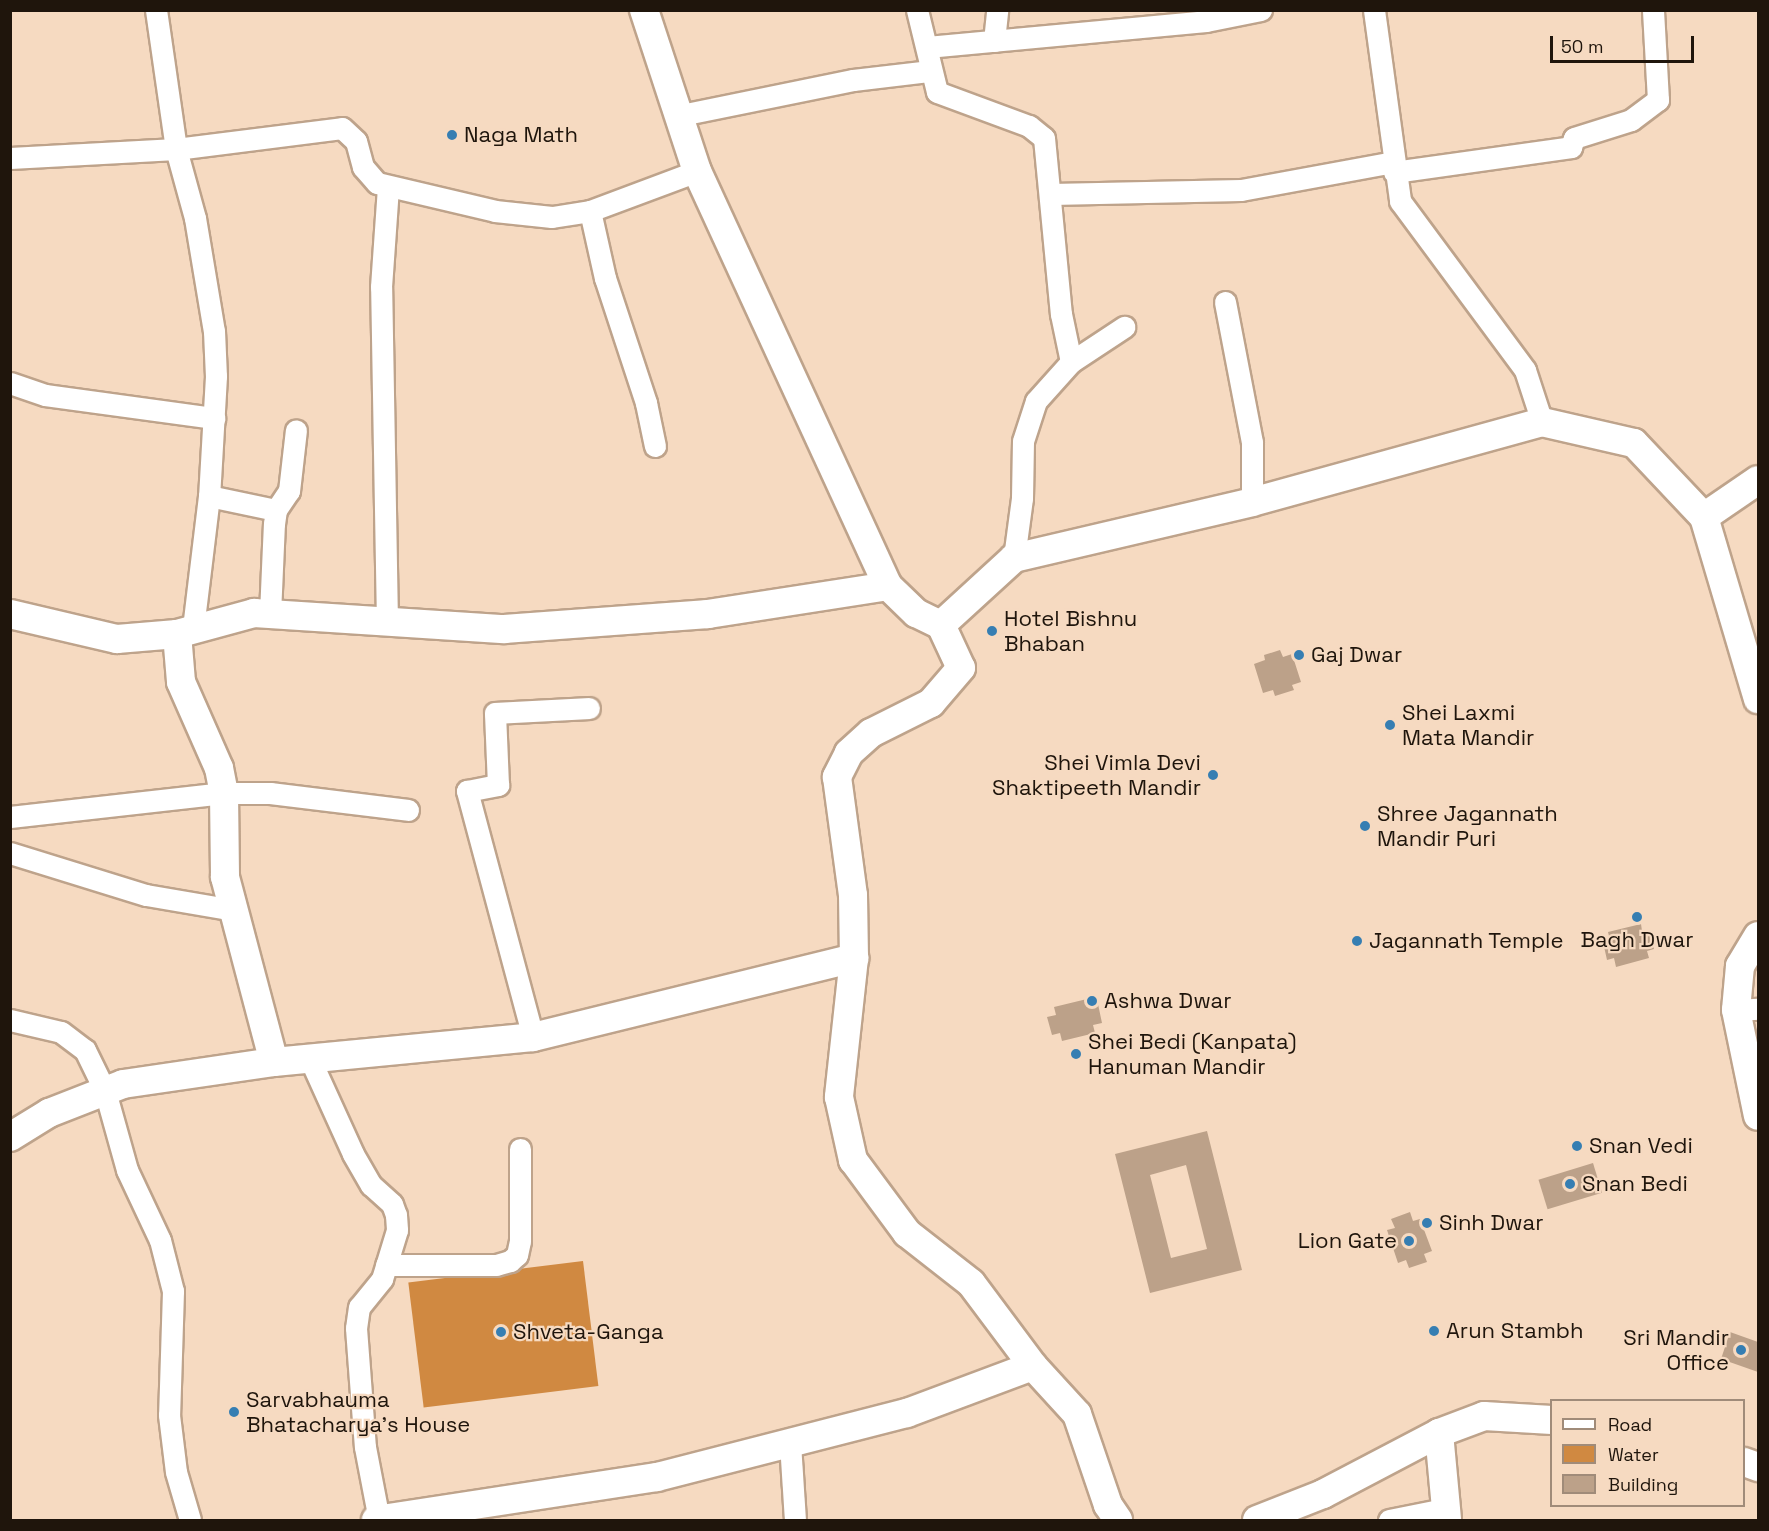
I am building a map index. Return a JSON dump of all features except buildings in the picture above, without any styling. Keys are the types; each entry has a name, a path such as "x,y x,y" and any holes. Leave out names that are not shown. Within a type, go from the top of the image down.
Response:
{"street":[{"path":"156,10 176,149 195,218 214,331 214,418 210,496 185,632 181,682 219,768 224,793 225,877 274,1062"},
{"path":"644,10 681,116 697,171 888,586 916,614 941,625 961,668 931,703 871,733 849,753 837,777 853,895 854,958 839,1097 853,1160 907,1233 971,1282 1033,1366 1077,1414 1108,1505 1118,1521"},
{"path":"917,10 927,47 930,71 937,92 946,98 1038,131 1047,148 1061,314 1071,362"},
{"path":"993,41 997,10"},
{"path":"927,47 1206,21 1261,10"},
{"path":"1374,10 1400,201 1418,229 1525,370 1542,422"},
{"path":"1051,194 1241,190 1394,167 1571,147 1574,138 1631,120 1658,100 1653,10"},
{"path":"681,116 853,80 930,71"},
{"path":"10,158 176,149 342,128 356,141 369,177 388,187 495,211 552,217 590,211 697,171"},
{"path":"387,623 381,287 388,187"},
{"path":"590,211 655,446"},
{"path":"1225,302 1252,442 1252,502"},
{"path":"1014,558 1022,498 1023,441 1036,401 1071,362 1124,327"},
{"path":"10,383 45,395 214,418"},
{"path":"941,625 1014,558 1252,502 1542,422 1634,443 1704,517 1758,699"},
{"path":"270,614 276,510 289,491 296,430"},
{"path":"1704,517 1758,480"},
{"path":"210,496 276,510"},
{"path":"10,614 117,639 185,632 254,613 504,629 708,614 888,586"},
{"path":"533,1037 467,791 498,785 495,713 589,708"},
{"path":"10,817 224,793 270,793 408,810"},
{"path":"10,853 146,895 234,910"},
{"path":"1758,936 1740,966 1758,1116"},
{"path":"10,1137 50,1113 123,1084 274,1062 533,1037 854,958"},
{"path":"10,1020 74,1039 94,1064 105,1091 127,1170 160,1240 170,1271 169,1415 176,1472 190,1521"},
{"path":"310,1059 353,1154 371,1185 392,1204 397,1230 382,1279 359,1307 356,1328 365,1447 377,1520 657,1477 907,1413 1033,1366"},
{"path":"386,1265 496,1265 510,1261 517,1255 520,1241 520,1149"},
{"path":"1257,1521 1376,1469 1439,1433 1484,1416 1550,1420"},
{"path":"1389,1521 1446,1515 1439,1433"},
{"path":"790,1443 795,1521"}],"water":[{"path":"583,1261 598,1386 424,1408 408,1282"}],"place":[{"name":"Naga Math","path":"452,135"},
{"name":"Hotel Bishnu Bhaban","path":"992,631"},
{"name":"Gaj Dwar","path":"1299,655"},
{"name":"Shei Laxmi Mata Mandir","path":"1390,725"},
{"name":"Shei Vimla Devi Shaktipeeth Mandir","path":"1213,775"},
{"name":"Shree Jagannath Mandir Puri","path":"1365,826"},
{"name":"Bagh Dwar","path":"1637,917"},
{"name":"Jagannath Temple","path":"1357,941"},
{"name":"Ashwa Dwar","path":"1092,1001"},
{"name":"Shei Bedi (Kanpata) Hanuman Mandir","path":"1076,1054"},
{"name":"Snan Vedi","path":"1577,1146"},
{"name":"Snan Bedi","path":"1570,1184"},
{"name":"Sinh Dwar","path":"1427,1223"},
{"name":"Lion Gate","path":"1409,1241"},
{"name":"Arun Stambh","path":"1434,1331"},
{"name":"Shveta-Ganga","path":"501,1332"},
{"name":"Sri Mandir Office","path":"1741,1350"},
{"name":"Sarvabhauma Bhatacharya's House","path":"234,1412"}]}
